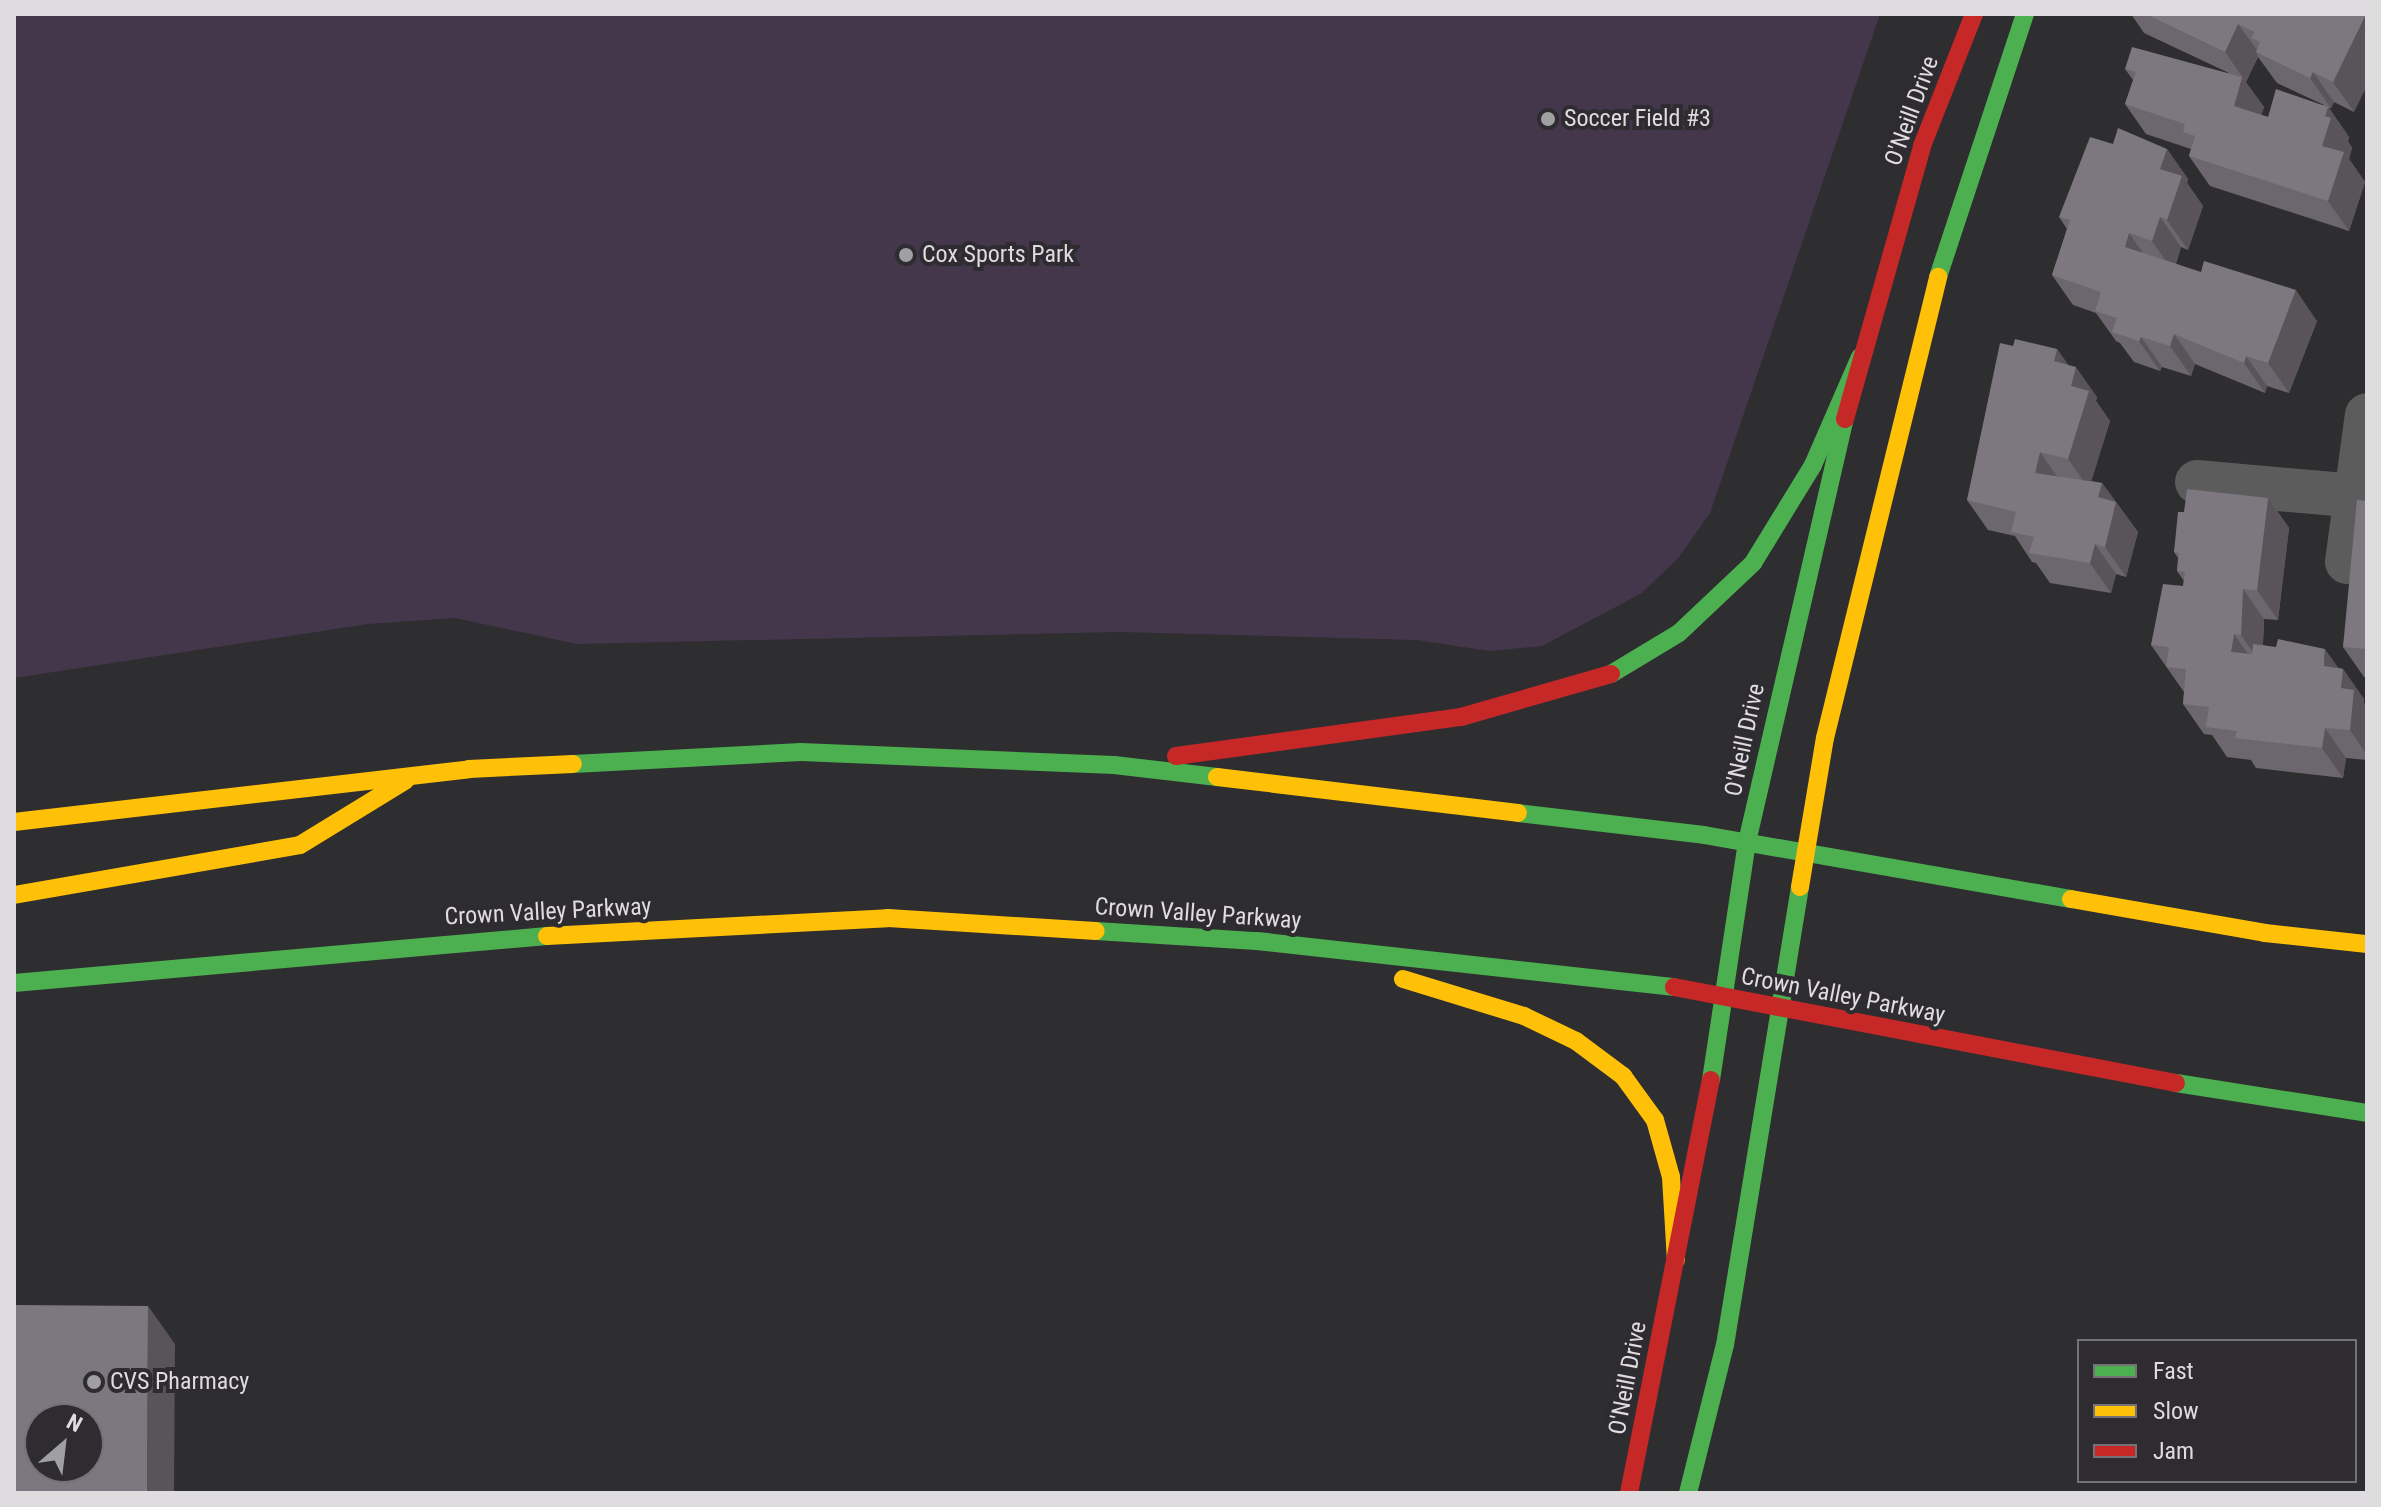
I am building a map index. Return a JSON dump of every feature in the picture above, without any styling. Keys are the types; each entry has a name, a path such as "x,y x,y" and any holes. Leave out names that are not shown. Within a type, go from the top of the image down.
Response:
{"main road":[{"name":"O'Neill Drive","path":"1629,1493 1727,997 1747,842 1860,357 1922,146 1974,14"},
{"path":"1688,1493 1725,1345 1783,1008 1825,738 1922,325 2025,14"},
{"path":"1114,765 1461,717 1598,681 1679,633 1753,563 1813,465 1860,357"},
{"path":"14,822 412,776 801,752 1114,765 1806,850 2265,933 2367,944"},
{"path":"14,895 300,845 412,776"},
{"name":"Crown Valley Parkway","path":"14,983 470,940 888,918 1257,941 1680,988 2251,1097 2367,1113"},
{"path":"1257,941 1524,1016 1576,1041 1623,1076 1655,1120 1671,1177 1676,1260"}],"street":[{"path":"2347,562 2361,497 2367,415"},
{"path":"2197,482 2361,497"}],"shaded area":[{"name":"Cox Sports Park","path":"14,14 1880,14 1710,513 1679,557 1642,593 1542,646 1489,651 1417,640 1119,632 577,644 455,618 368,624 14,678"}],"building":[{"path":"2146,14 2366,14 2333,82 2313,72 2310,78 2256,52 2260,42 2251,38 2255,32 2238,24 2225,52"},
{"path":"2132,47 2242,77 2234,106 2268,117 2276,89 2328,107 2325,116 2331,118 2322,146 2344,152 2328,201 2189,156 2195,136 2183,132 2185,124 2125,104 2136,72 2125,69"},
{"path":"2118,128 2167,149 2160,169 2182,176 2167,220 2160,217 2152,241 2129,233 2125,247 2201,272 2204,261 2296,290 2268,363 2246,356 2244,363 2174,334 2170,346 2141,337 2139,341 2112,332 2117,318 2095,311 2101,292 2052,275 2070,220 2059,217 2090,137 2113,144"},
{"path":"2015,339 2057,349 2054,361 2076,367 2071,386 2089,391 2068,459 2040,452 2035,473 2102,483 2098,497 2116,502 2105,547 2095,544 2090,563 2029,553 2034,537 2011,532 2016,512 1967,500 2000,343 2013,346"},
{"path":"2187,489 2268,498 2257,590 2243,589 2241,635 2234,634 2231,652 2252,654 2253,644 2276,647 2278,639 2325,649 2324,666 2343,669 2341,688 2354,690 2350,730 2325,728 2322,748 2235,738 2237,731 2206,727 2209,707 2183,704 2186,669 2166,667 2169,647 2151,645 2163,584 2183,586 2185,572 2177,571 2179,553 2174,552 2178,512 2184,512"},
{"path":"2357,500 2367,501 2367,662 2364,661 2366,649 2343,647"},
{"name":"CVS Pharmacy","path":"14,1305 148,1306 147,1493 14,1493"}],"traffic: fast":[{"path":"1938,277 2025,14"},
{"path":"1611,674 1679,633 1753,563 1813,465 1860,357"},
{"path":"1711,1080 1747,842 1845,419"},
{"path":"573,764 801,752 1114,765 1217,777"},
{"path":"1518,813 1704,835 2071,899"},
{"path":"1688,1493 1725,1345 1800,887"},
{"path":"1096,931 1257,941 1674,987"},
{"path":"14,983 547,936"},
{"path":"2176,1083 2367,1113"}],"traffic: slow":[{"path":"1800,887 1825,738 1938,277"},
{"path":"14,822 469,769 573,764"},
{"path":"1217,777 1518,813"},
{"path":"14,895 300,845 406,780"},
{"path":"2071,899 2265,933 2367,944"},
{"path":"547,936 888,918 1096,931"},
{"path":"1403,979 1524,1016 1576,1041 1623,1076 1655,1120 1671,1177 1676,1260"}],"traffic: jam":[{"path":"1845,419 1922,146 1974,14"},
{"path":"1176,756 1461,717 1611,674"},
{"path":"1674,987 2176,1083"},
{"path":"1629,1493 1711,1080"}],"place":[{"name":"Soccer Field #3","path":"1548,119"},
{"name":"Cox Sports Park","path":"906,255"},
{"name":"CVS Pharmacy","path":"94,1382"}]}
